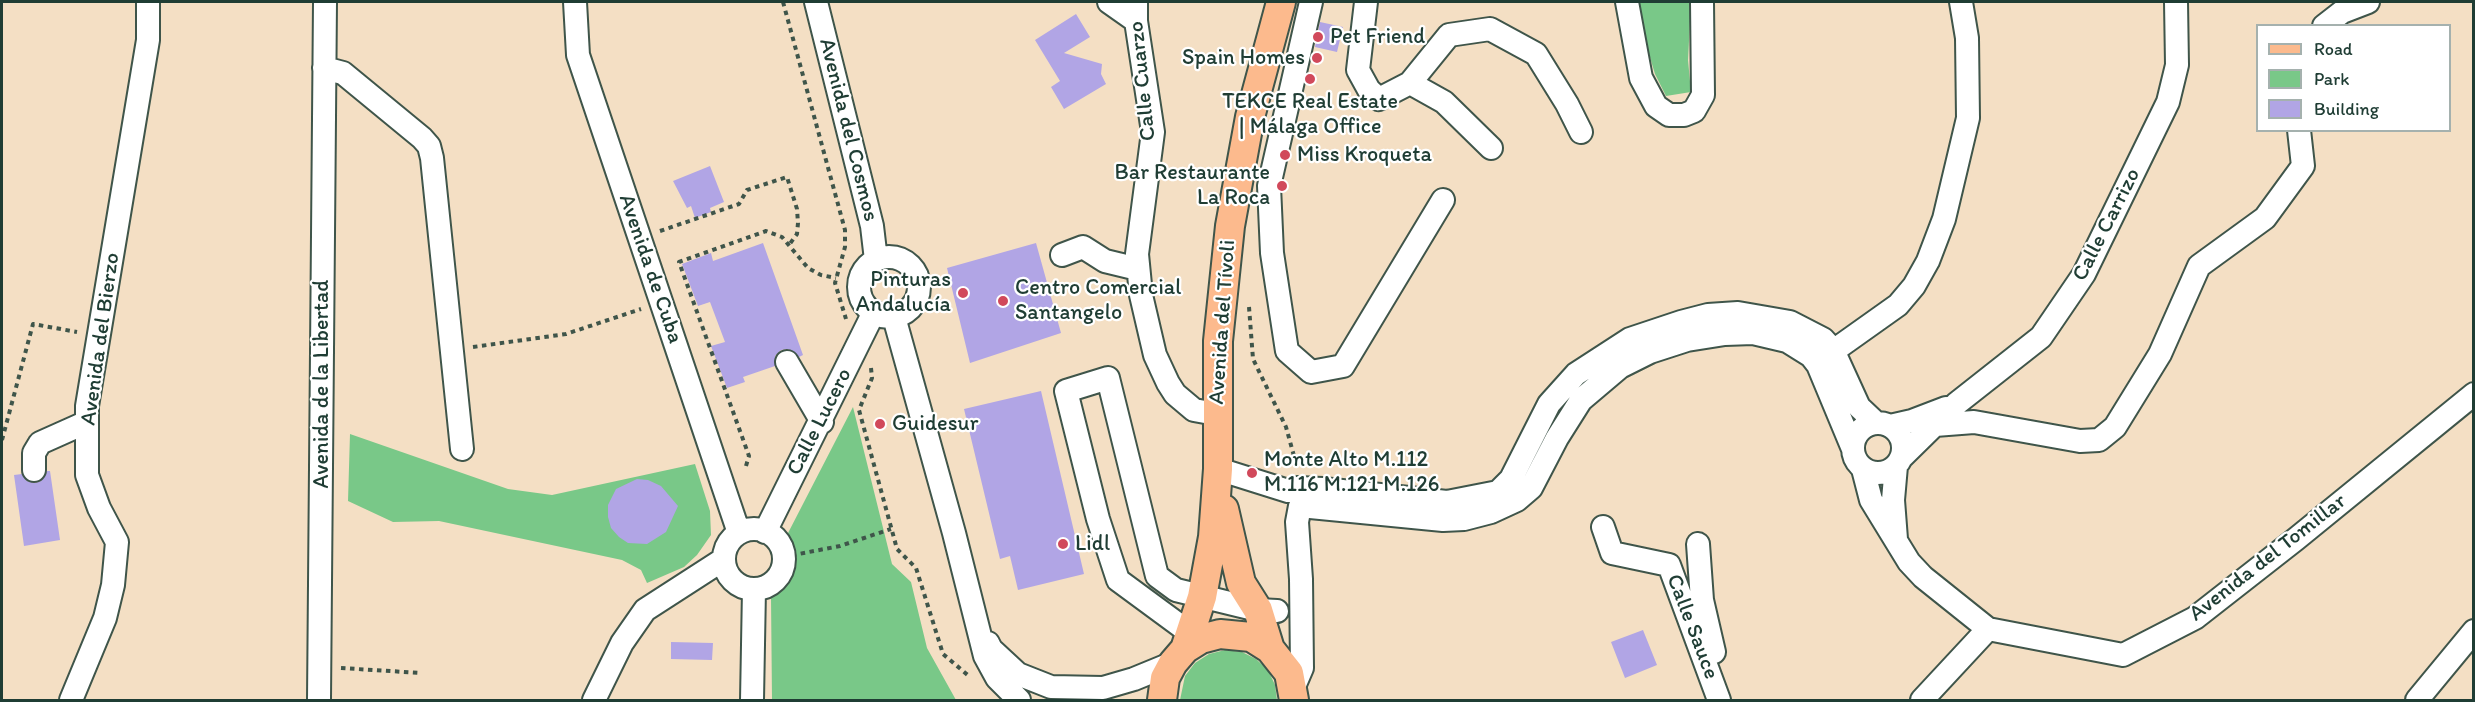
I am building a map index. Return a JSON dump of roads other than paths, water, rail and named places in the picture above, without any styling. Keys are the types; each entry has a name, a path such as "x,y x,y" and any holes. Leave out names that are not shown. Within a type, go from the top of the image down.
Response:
{"main road":[{"name":"Avenida del Tívoli","path":"1162,700 1165,678 1183,648 1202,597 1213,537 1218,469 1216,414 1218,341 1230,226 1250,117 1281,2"},
{"name":"Avenida del Tívoli","path":"1218,469 1230,544 1241,583 1289,674 1294,694"},
{"path":"1183,648 1201,639 1262,625"}],"street":[{"name":"Avenida del Bierzo","path":"71,700 105,618 113,585 117,542 99,508 87,475 87,406 148,39 147,2"},
{"name":"Avenida de la Libertad","path":"319,700 326,2"},
{"name":"Avenida de Cuba","path":"575,2 578,55 739,533"},
{"name":"Avenida del Cosmos","path":"816,2 872,226 876,260"},
{"path":"1109,2 1136,11"},
{"path":"1311,2 1269,186 1272,254 1287,351 1311,372 1343,366 1443,200"},
{"path":"1366,2 1359,70 1369,90 1378,99 1410,83 1449,35 1490,29 1536,54 1567,104 1581,132"},
{"path":"1627,2 1641,78 1656,106 1669,115 1684,115 1694,111 1703,95 1702,2"},
{"path":"1826,358 1898,305 1909,293 1928,261 1944,219 1968,118 1967,38 1961,2"},
{"name":"Calle Carrizo","path":"1956,404 2041,338 2084,274 2168,102 2177,65 2176,2"},
{"path":"2327,24 2342,12 2368,2"},
{"name":"Calle Cuarzo","path":"1136,11 1153,132 1137,254 1140,295 1155,355 1175,394 1194,410 1216,414"},
{"path":"324,68 343,73 429,146 462,449"},
{"path":"1410,83 1444,102 1491,148"},
{"path":"1935,425 1958,422 1998,425 2080,441 2100,440 2115,427 2160,354 2199,267 2265,218 2303,166 2299,132"},
{"path":"1062,255 1083,247 1105,261 1138,269"},
{"path":"889,257 901,259 913,268 920,286 915,302 907,312 884,314 862,300 859,290 865,270 876,260 889,257"},
{"path":"1218,469 1288,491 1297,488 1323,489 1447,502 1498,492 1511,479 1549,404 1576,374 1630,339 1708,315 1738,312 1778,318 1823,339 1826,358 1852,449 1858,464 1863,469 1883,473 1899,461 1956,404"},
{"path":"884,314 975,614 985,656 986,680 1002,700"},
{"name":"Calle Lucero","path":"765,532 822,422 863,355 884,314"},
{"path":"1294,694 1302,668 1298,510 1300,506 1443,520 1464,519 1508,504 1531,488 1557,438 1581,400 1620,367 1650,352 1687,340 1725,334 1753,333 1770,335 1826,358 1859,407 1883,424 1903,443 1899,461"},
{"path":"786,362 822,422"},
{"path":"975,614 991,649 1018,674 1051,687 1095,694 1134,679 1183,648 1118,580 1098,519 1066,391 1108,378 1157,576 1176,590 1202,597 1262,625 1289,588 1291,570 1288,491"},
{"path":"1980,385 1977,396 1980,413 1998,425"},
{"name":"Avenida del Tomillar","path":"1863,469 1871,501 1909,562 1923,577 1988,629 2122,655 2195,618 2474,394"},
{"path":"1852,449 1862,428 1912,421 1956,404"},
{"path":"34,470 34,453 40,443 87,422"},
{"name":"Avenida del Tomillar","path":"1896,540 1893,500 1899,461"},
{"name":"Calle Sauce","path":"1603,527 1612,553 1668,565 1719,700"},
{"path":"750,530 765,532 779,544 783,557 780,574 773,582 754,589 743,587 727,574 724,559 726,549 739,533 750,530"},
{"name":"Calle Sauce","path":"1698,544 1702,600 1725,700"},
{"path":"594,700 622,644 645,610 724,559"},
{"path":"752,700 754,589"},
{"path":"1922,700 1988,629"},
{"path":"2416,700 2474,631"},
{"path":"986,680 1019,700"}],"place":[{"name":"Pet Friend","path":"1318,37"},
{"name":"Spain Homes","path":"1317,58"},
{"name":"TEKCE Real Estate | Málaga Office","path":"1310,79"},
{"name":"Miss Kroqueta","path":"1285,155"},
{"name":"Bar Restaurante La Roca","path":"1282,186"},
{"name":"Pinturas Andalucía","path":"963,293"},
{"name":"Centro Comercial Santangelo","path":"1003,301"},
{"name":"Guidesur","path":"880,424"},
{"name":"Monte Alto M.112 M.116 M.121 M.126","path":"1252,473"},
{"name":"Lidl","path":"1063,544"}]}
